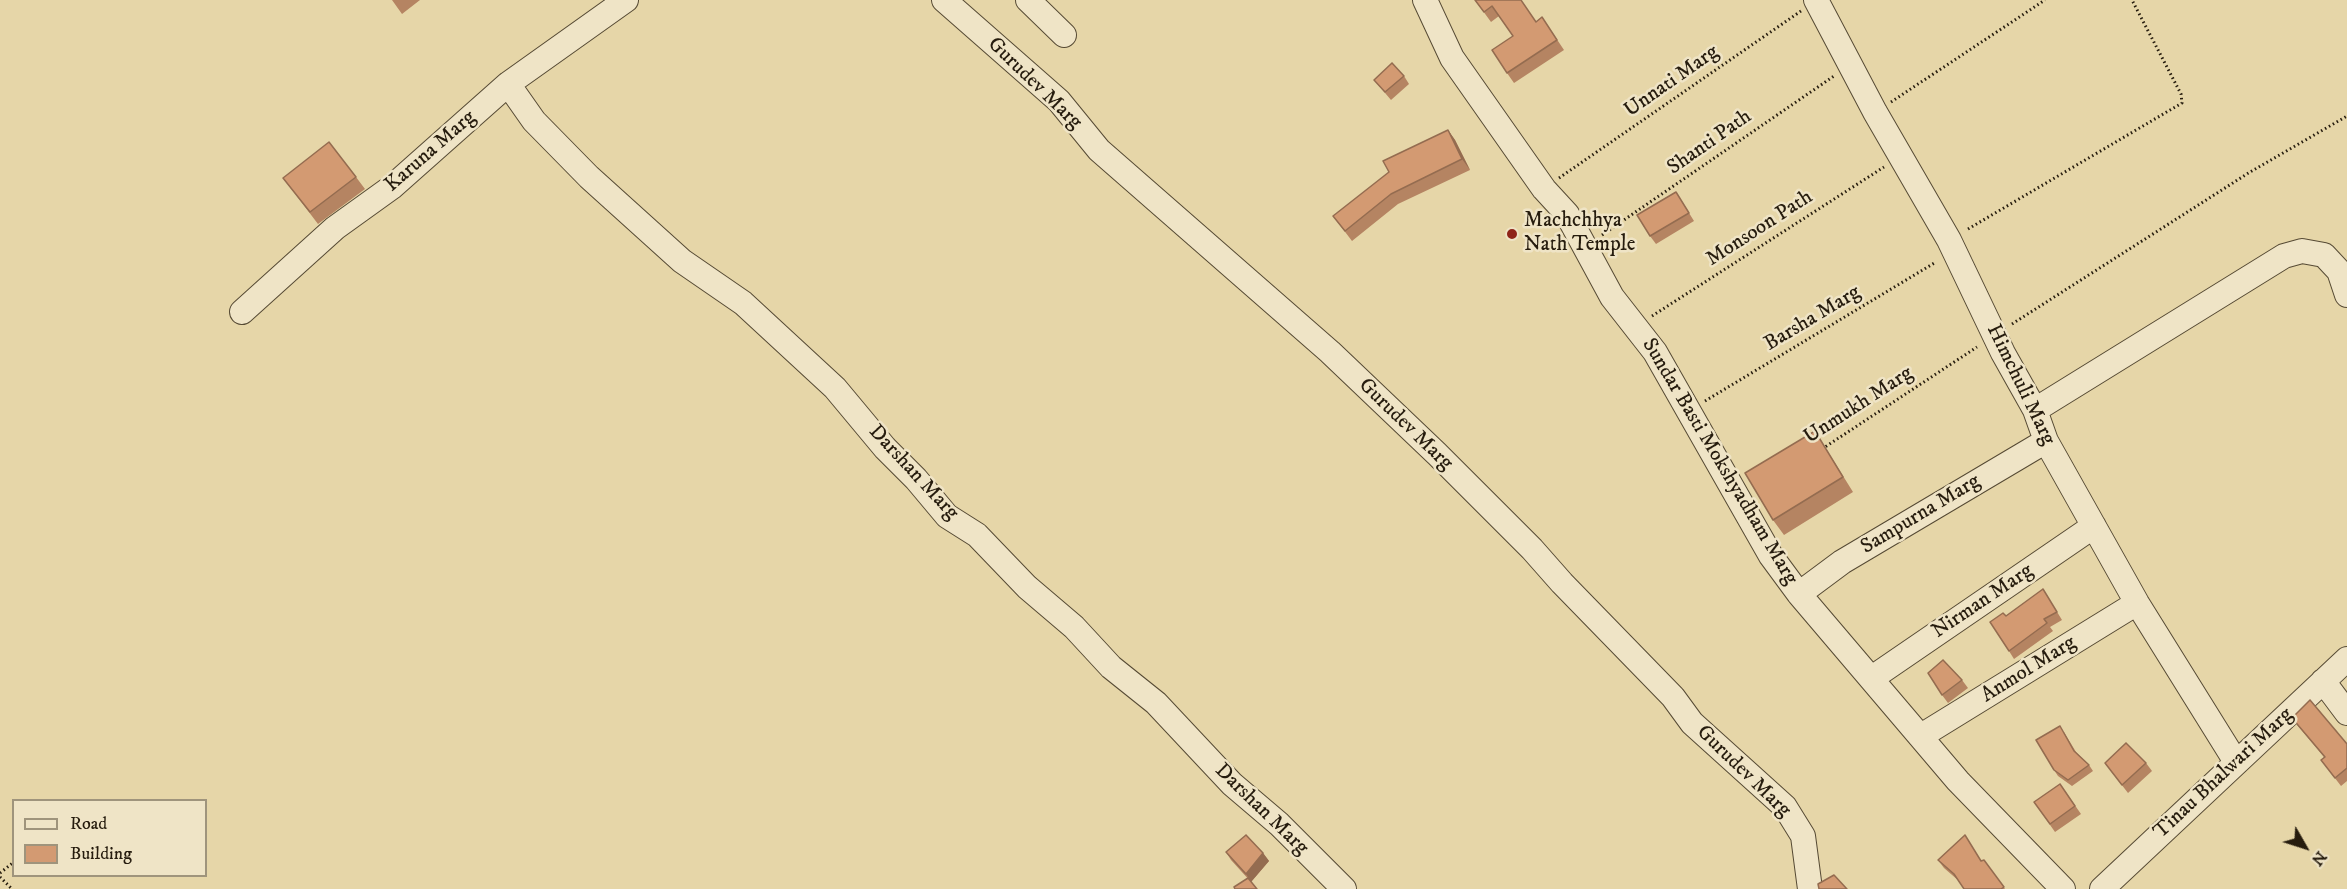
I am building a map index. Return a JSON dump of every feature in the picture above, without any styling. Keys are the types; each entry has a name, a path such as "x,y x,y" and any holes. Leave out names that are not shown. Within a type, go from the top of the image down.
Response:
{"street":[{"name":"Karuna Marg","path":"242,312 335,228 392,187 508,84 626,0"},
{"name":"Gurudev Marg","path":"944,0 1059,101 1099,150 1330,352 1437,454 1532,549 1673,697 1692,723 1736,759 1785,807 1803,837 1810,889"},
{"path":"1028,0 1064,35"},
{"name":"Sundar Basti Mokshyadham Marg","path":"1425,0 1452,58 1544,189 1567,214 1612,297 1655,352 1771,556 1799,594 1958,781 2063,889"},
{"name":"Himchuli Marg","path":"1816,0 1875,112 1951,246 2035,410 2046,441 2136,603 2236,762"},
{"name":"Darshan Marg","path":"508,84 534,121 589,177 682,261 744,303 835,388 885,448 916,479 947,516 977,535 1027,587 1074,627 1111,667 1156,703 1232,784 1279,824 1344,889"},
{"path":"2035,410 2284,256 2302,251 2324,255 2339,272 2347,295"},
{"name":"Sampurna Marg","path":"1799,594 1842,562 2046,441"},
{"name":"Nirman Marg","path":"1872,678 2094,526"},
{"name":"Anmol Marg","path":"1921,736 2136,603"},
{"name":"Tinau Bhalwari Marg","path":"2102,889 2347,659"},
{"path":"2323,681 2347,713"}],"path":[{"name":"Unnati Marg","path":"1544,189 1816,0"},
{"path":"1875,112 2045,0"},
{"name":"Barsha Marg","path":"1688,411 2182,103 2181,94 2132,0"},
{"name":"Shanti Path","path":"1585,246 1851,64"},
{"name":"Unmukh Marg","path":"1816,453 1995,334 2232,184 2347,116"},
{"name":"Monsoon Path","path":"1635,326 1901,156"},
{"path":"12,864 0,875 12,889"}],"building":[{"path":"1475,0 1521,0 1536,22 1542,17 1557,40 1507,73 1492,50 1513,36 1492,6 1484,12"},
{"path":"1392,63 1404,76 1385,92 1374,80"},
{"path":"1448,130 1462,159 1391,194 1345,231 1333,216 1389,172 1383,161"},
{"path":"329,142 356,177 310,212 283,178"},
{"path":"1676,192 1689,213 1650,236 1637,215"},
{"path":"1815,431 1843,477 1773,520 1745,473"},
{"path":"2043,589 2057,612 2044,619 2047,623 2009,651 1990,622 2003,613 2006,616"},
{"path":"1943,660 1962,680 1942,695 1928,673"},
{"path":"2310,700 2347,744 2347,768 2335,778 2321,760 2325,757 2292,718"},
{"path":"2060,726 2074,751 2089,765 2068,780 2054,770 2036,740"},
{"path":"2126,743 2146,763 2122,785 2105,763"},
{"path":"2060,784 2075,806 2050,824 2034,802"},
{"path":"1246,835 1263,853 1246,874 1226,852"},
{"path":"1965,835 1981,861 1984,860 2004,887 2001,889 1964,889 1954,874 1938,860"},
{"path":"1834,875 1847,889 1819,889 1818,884"},
{"path":"1248,878 1257,889 1235,889 1234,887"}],"place":[{"name":"Machchhya Nath Temple","path":"1512,234"}]}
